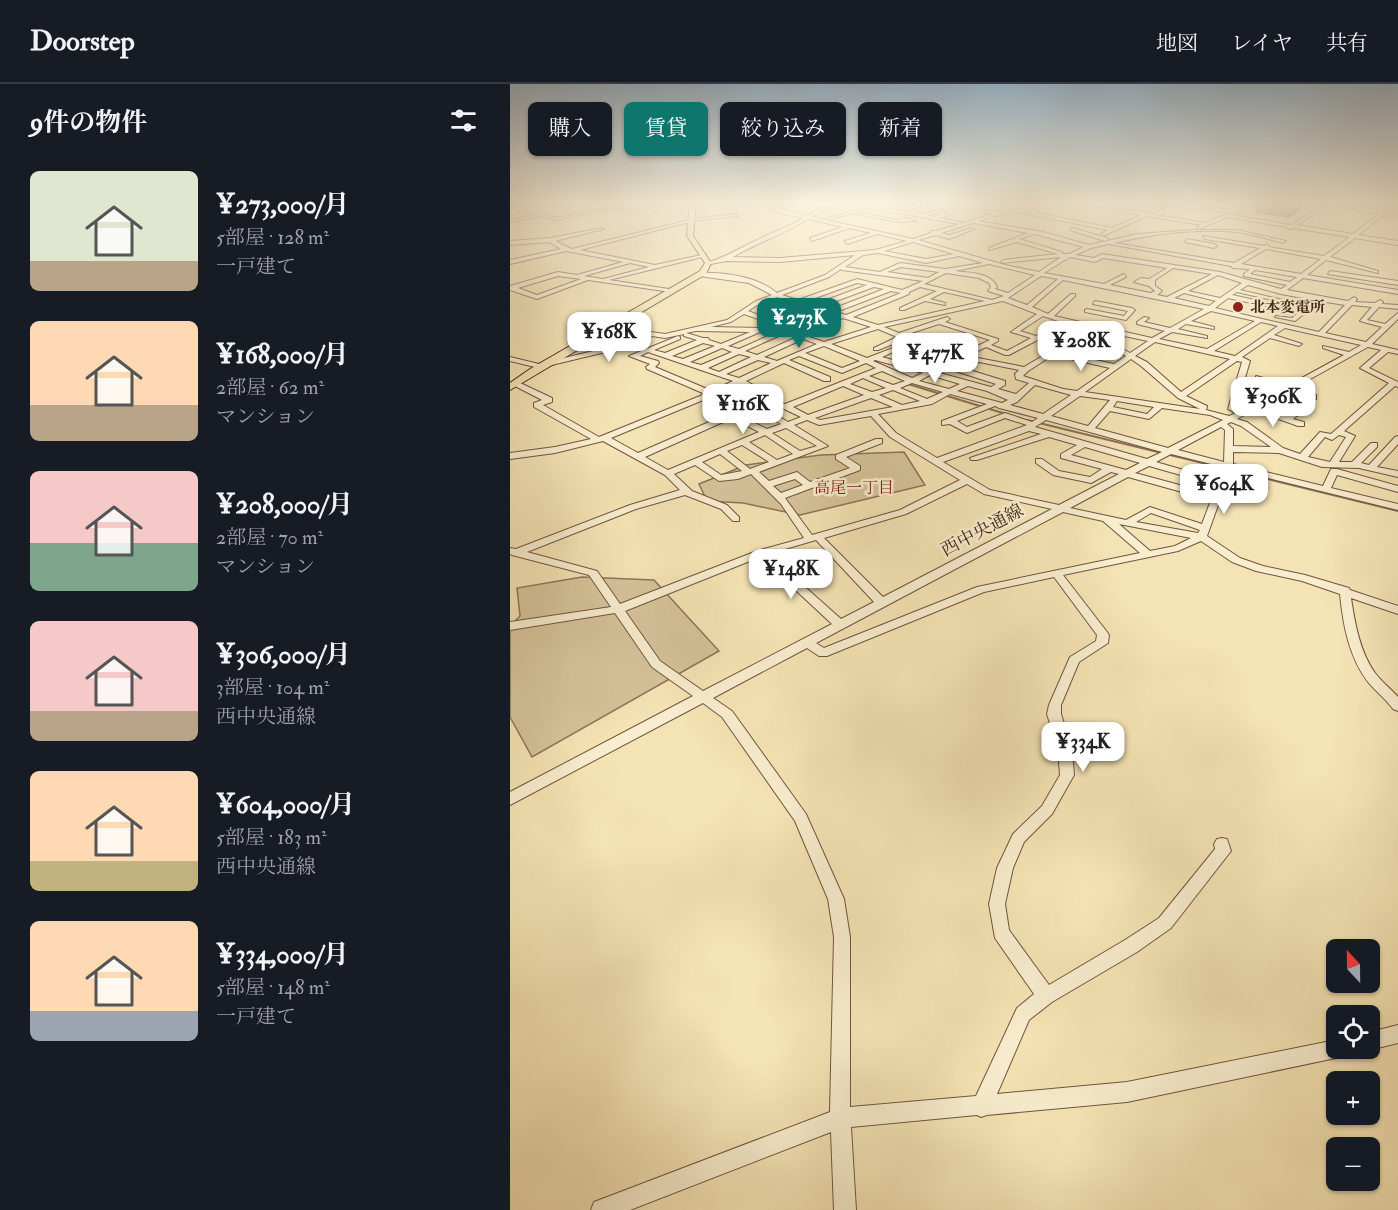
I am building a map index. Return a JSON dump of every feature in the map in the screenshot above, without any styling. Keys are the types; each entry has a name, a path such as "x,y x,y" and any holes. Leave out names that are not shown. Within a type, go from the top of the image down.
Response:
{"main road":[{"path":"512,386 539,366 699,274 708,264 704,255"}],"street":[{"path":"510,262 547,255"},
{"path":"585,255 631,261 653,267"},
{"path":"599,282 704,255"},
{"path":"708,264 735,255"},
{"path":"726,259 780,260 844,255"},
{"path":"666,356 703,341 731,325 742,311 758,302 827,276 860,255"},
{"path":"878,260 892,255"},
{"path":"895,255 926,261 956,255"},
{"path":"911,258 923,255"},
{"path":"961,255 992,264 1168,299 1398,352"},
{"path":"510,456 601,439 712,394 799,353 878,327 938,318 1002,298 1067,255"},
{"path":"720,374 845,317 891,300 944,271 1067,255 1095,260 1102,256 1218,274 1281,292 1398,307"},
{"path":"1140,255 1191,263 1200,258"},
{"path":"1178,255 1398,292"},
{"path":"1168,299 1251,255"},
{"path":"1270,255 1318,263"},
{"path":"1309,255 1386,273"},
{"path":"1281,292 1330,255"},
{"path":"1235,256 1398,283"},
{"path":"574,278 642,258"},
{"path":"1196,271 1212,260"},
{"path":"1110,263 1139,268 1143,264"},
{"path":"1270,270 1279,264"},
{"path":"1333,273 1345,264"},
{"path":"883,273 900,265 980,276 992,282 994,287 990,290 1002,298"},
{"path":"842,268 950,284"},
{"path":"999,275 1010,268"},
{"path":"1150,296 1159,291 1152,283 1155,276 1171,268"},
{"path":"1255,268 1246,275 1292,284"},
{"path":"511,287 558,274 669,291"},
{"path":"699,274 751,282 767,288 776,295 878,327 966,363 990,361 1025,369"},
{"path":"1321,334 1358,294 1389,282 1396,274"},
{"path":"1089,283 1103,276"},
{"path":"986,345 1007,354 1071,322 1087,311 1109,287 1124,276"},
{"path":"1338,289 1353,276"},
{"path":"902,282 913,278"},
{"path":"1028,308 1062,278"},
{"path":"511,287 537,297 586,279"},
{"path":"1317,285 1324,280"},
{"path":"797,302 854,281 905,292 943,304"},
{"path":"937,461 1032,427 1046,419 1155,339 1209,309 1246,283"},
{"path":"683,362 791,314 873,285"},
{"path":"919,285 957,293 1002,298 1022,303 1045,315 1071,322 1246,361 1232,409 1243,413"},
{"path":"957,293 969,285"},
{"path":"701,368 783,331 890,289"},
{"path":"902,309 945,290"},
{"path":"1226,296 1274,306 1280,300 1234,290"},
{"path":"1181,291 1219,300"},
{"path":"1293,303 1310,291"},
{"path":"1387,326 1363,321 1389,291"},
{"path":"1270,323 1279,317 1293,320 1332,294"},
{"path":"1038,338 1014,332 1045,315 1073,295"},
{"path":"891,300 910,306"},
{"path":"758,302 791,314"},
{"path":"1087,311 1126,318 1132,310 1095,303"},
{"path":"668,473 766,432 912,381 996,340 922,310"},
{"path":"742,311 772,322"},
{"name":"西中央通線","path":"510,799 1254,408 1368,344 1398,315"},
{"path":"876,349 938,318"},
{"path":"1146,318 1139,323 1205,337"},
{"path":"1209,351 1259,321"},
{"path":"1071,322 1144,364 1181,396 1211,413"},
{"path":"1185,322 1212,328"},
{"path":"671,334 731,325 746,329 783,331 842,350 912,381 1169,452 1398,507"},
{"path":"1181,396 1283,326"},
{"path":"696,329 633,356 655,363 650,367 712,394 753,403 824,446 751,471 719,478 697,462"},
{"path":"1087,332 1025,369 1018,374 1019,377 1033,383 1079,393 1211,413 1232,419 1260,433 1281,450 1302,458 1398,474"},
{"path":"510,359 539,366 612,349 651,334 671,334 778,363 805,377 814,374 827,379"},
{"path":"1269,336 1299,344"},
{"path":"918,345 935,338"},
{"path":"1325,347 1350,354"},
{"path":"799,353 842,371 900,348"},
{"path":"1302,458 1323,434 1332,437 1396,384 1364,368 1387,349"},
{"path":"648,350 740,381 760,391 743,399"},
{"path":"815,360 842,350"},
{"path":"1052,353 1116,367"},
{"path":"828,366 854,356"},
{"path":"877,358 1017,397 1033,383"},
{"path":"956,369 966,363"},
{"path":"946,365 1002,382 991,390"},
{"path":"786,407 882,368"},
{"path":"863,376 929,402"},
{"path":"1259,378 1313,397"},
{"path":"639,456 753,403 786,407 819,423 929,402 968,383"},
{"path":"844,384 903,408"},
{"path":"512,386 549,400 537,405 639,456 668,473 687,491 724,507 736,519"},
{"path":"991,390 1014,400 946,423 967,430 1005,415 1049,434 1222,484"},
{"path":"826,391 875,414 893,435 965,481 987,492 1127,523 1204,532"},
{"path":"807,399 849,418"},
{"path":"1090,429 1116,399"},
{"path":"1108,408 1149,417 1160,405"},
{"path":"1254,408 1301,424"},
{"path":"1288,419 1300,409"},
{"path":"731,414 766,432 800,454"},
{"path":"808,643 823,654 981,589 1178,548 1204,532 1222,484 1228,466 1229,429 1221,424"},
{"path":"1334,464 1351,436 1339,432"},
{"path":"974,458 1049,434"},
{"path":"1371,468 1398,439"},
{"path":"779,498 856,468 839,457 879,441"},
{"path":"743,442 776,463"},
{"path":"1084,444 1064,456 1215,498"},
{"path":"1354,465 1374,445"},
{"path":"1229,448 1281,450"},
{"path":"720,451 751,471 767,485 813,537 882,603"},
{"path":"1039,461 1056,473 1091,480 1109,469"},
{"path":"1326,489 1335,471 1398,489"},
{"path":"767,485 797,475 809,486"},
{"path":"510,626 619,609 761,553 813,537 857,528 903,512 965,481"},
{"path":"513,552 633,507 687,491"},
{"path":"1127,523 1150,510 1204,532 1244,563 1345,590 1398,610"},
{"path":"1105,517 1146,555"},
{"path":"513,552 593,573 656,664 727,714 801,818 836,898 842,937 840,1118 845,1210"},
{"path":"761,553 841,626"},
{"path":"1046,996 1001,933 998,904 1005,868 1018,838 1047,810 1067,775 1065,749 1054,714 1055,705 1074,660 1102,643 1103,635 1056,573"},
{"path":"1345,590 1348,626 1364,664 1372,678 1398,706"},
{"path":"981,1107 1023,1014 1046,996 1165,923 1223,851 1222,844"},
{"path":"1380,1038 1398,1034"},
{"path":"602,1210 840,1118 1127,1092 1326,1051"}],"shaded area":[{"path":"904,452 925,485 800,515 743,503 707,501 699,484 746,465 821,455"},
{"path":"582,577 654,580 719,651 532,757 510,717 510,626 520,616 517,588"}],"waterway":[{"path":"912,385 908,384 1006,414"},
{"path":"1027,420 1398,511"}],"place":[{"name":"北本変電所","path":"1238,307"}],"district":[{"name":"高尾一丁目","path":"854,487"}]}
